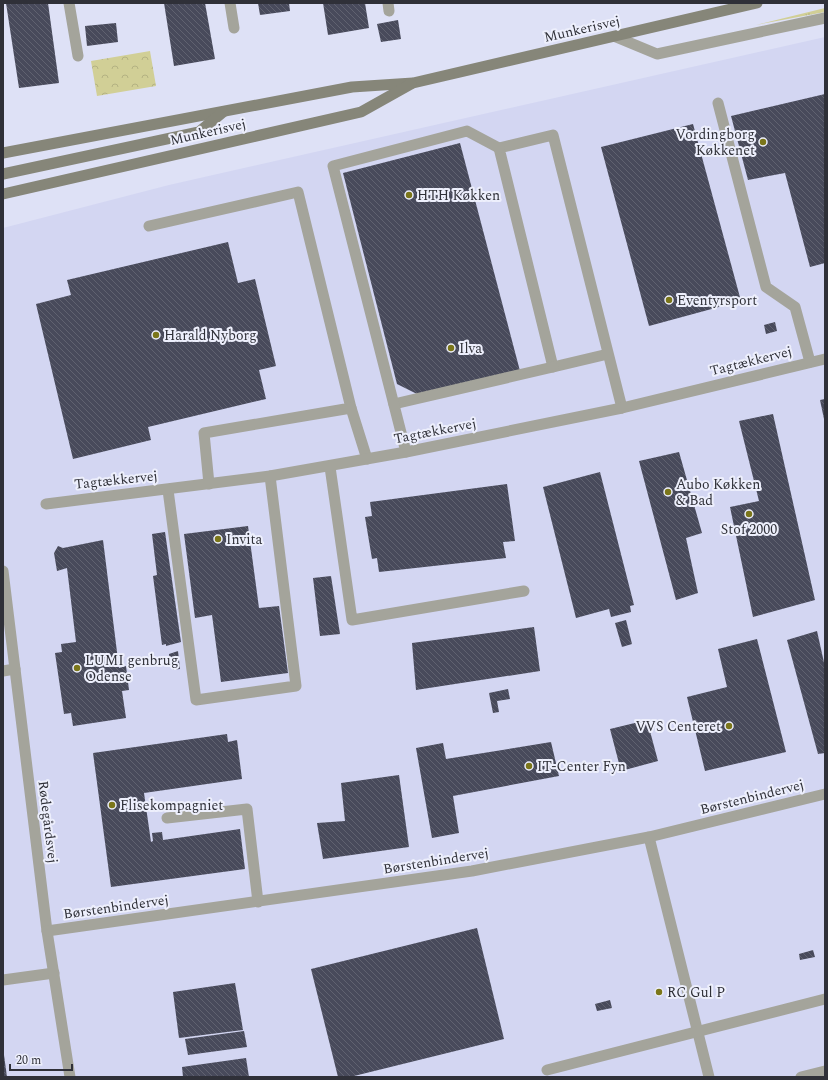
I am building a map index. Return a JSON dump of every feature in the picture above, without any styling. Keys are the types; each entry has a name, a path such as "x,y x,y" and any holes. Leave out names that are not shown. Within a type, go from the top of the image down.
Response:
{"main road":[{"name":"Munkerisvej","path":"3,153 352,87 413,83 757,3"},
{"name":"Munkerisvej","path":"3,194 361,112 413,83"},
{"path":"3,174 199,132 224,111"}],"street":[{"path":"69,3 78,56"},
{"path":"230,3 234,28"},
{"path":"616,37 657,54 825,18"},
{"path":"718,103 766,287 795,308 810,362"},
{"path":"406,452 333,166 467,131 499,148 553,135 622,408"},
{"path":"499,148 553,367"},
{"path":"149,226 298,192 351,408 367,459"},
{"path":"394,404 608,354"},
{"name":"Tagtækkervej","path":"46,504 168,490 270,476 406,452 622,408 825,359"},
{"path":"209,484 204,433 351,408"},
{"path":"330,466 352,620 524,591"},
{"path":"168,490 196,700 296,686 270,476"},
{"name":"Rødegårdsvej","path":"3,571 47,931 70,1077"},
{"path":"3,671 14,669"},
{"name":"Børstenbindervej","path":"47,931 472,871 649,837 825,794"},
{"path":"167,818 247,809 258,902"},
{"path":"649,837 709,1077"},
{"path":"3,980 54,973"},
{"path":"548,1070 825,999"},
{"path":"801,1077 825,1071"}],"shaded area":[{"path":"825,37 825,1077 3,1077 3,228 169,185"}],"green space":[{"path":"825,8 825,12 756,25"},
{"path":"150,51 156,86 97,96 91,61"}],"building":[{"path":"6,3 48,3 59,83 19,88"},
{"path":"164,3 205,3 215,59 174,66"},
{"path":"258,3 289,3 290,11 260,15"},
{"path":"323,3 365,3 369,28 328,35"},
{"path":"398,20 401,39 381,42 377,24"},
{"path":"116,23 118,42 87,46 85,26"},
{"path":"825,94 825,263 810,267 785,173 748,180 731,116"},
{"path":"693,124 741,301 649,326 601,147"},
{"path":"460,143 520,371 417,394 397,384 343,173"},
{"name":"Harald Nyborg","path":"228,242 238,283 255,279 276,366 259,370 266,399 148,427 151,440 73,459 36,304 71,295 67,280"},
{"path":"775,322 777,331 766,334 764,325"},
{"path":"825,399 825,418 824,419 820,400"},
{"path":"773,414 815,600 753,617 730,507 759,501 739,421"},
{"path":"679,452 702,533 686,538 698,593 676,600 639,461"},
{"path":"600,472 634,605 630,606 631,612 611,617 609,609 576,618 543,487"},
{"path":"507,484 515,541 503,542 506,558 379,572 377,558 372,559 365,517 372,516 370,502"},
{"path":"248,526 259,608 279,606 288,673 221,682 212,615 195,618 184,534"},
{"path":"165,532 181,642 166,646 166,644 162,645 153,576 157,575 152,534"},
{"path":"103,540 119,668 126,666 129,690 122,691 126,718 73,726 71,713 64,714 55,653 62,652 61,644 76,642 67,568 57,571 54,553 58,546 63,548"},
{"path":"331,576 340,634 320,636 313,578"},
{"path":"626,620 632,644 622,647 615,623"},
{"path":"534,627 540,671 416,690 412,643"},
{"path":"817,631 825,667 825,753 818,754 787,640"},
{"path":"757,639 786,752 705,771 687,697 727,687 718,649"},
{"path":"178,651 180,669 173,670 171,657 169,657 169,654"},
{"path":"508,689 510,699 497,701 499,712 493,713 489,693"},
{"path":"647,720 658,761 621,771 610,729"},
{"path":"227,734 228,742 237,740 242,779 144,793 151,842 153,841 152,833 162,832 163,840 240,829 245,869 111,887 93,753"},
{"path":"551,742 559,776 453,796 459,833 432,838 416,748 443,743 446,759"},
{"path":"399,775 409,847 323,859 317,823 345,821 341,783"},
{"path":"477,928 504,1039 350,1077 338,1077 311,969"},
{"path":"813,950 815,957 800,960 799,954"},
{"path":"235,983 243,1030 179,1038 173,992"},
{"path":"610,1000 612,1008 597,1011 595,1004"},
{"path":"244,1031 247,1047 188,1055 185,1039"},
{"path":"4,1055 7,1077 3,1077"},
{"path":"246,1058 249,1077 183,1077 182,1067"}],"place":[{"name":"Vordingborg Køkkenet","path":"763,142"},
{"name":"HTH Køkken","path":"409,195"},
{"name":"Eventyrsport","path":"669,300"},
{"name":"Harald Nyborg","path":"156,335"},
{"name":"Ilva","path":"451,348"},
{"name":"Aubo Køkken & Bad","path":"668,492"},
{"name":"Stof 2000","path":"749,514"},
{"name":"Invita","path":"218,539"},
{"name":"LUMI genbrug Odense","path":"77,668"},
{"name":"VVS Centeret","path":"729,726"},
{"name":"IT-Center Fyn","path":"529,766"},
{"name":"Flisekompagniet","path":"112,805"},
{"name":"RC Gul P","path":"659,992"}]}
